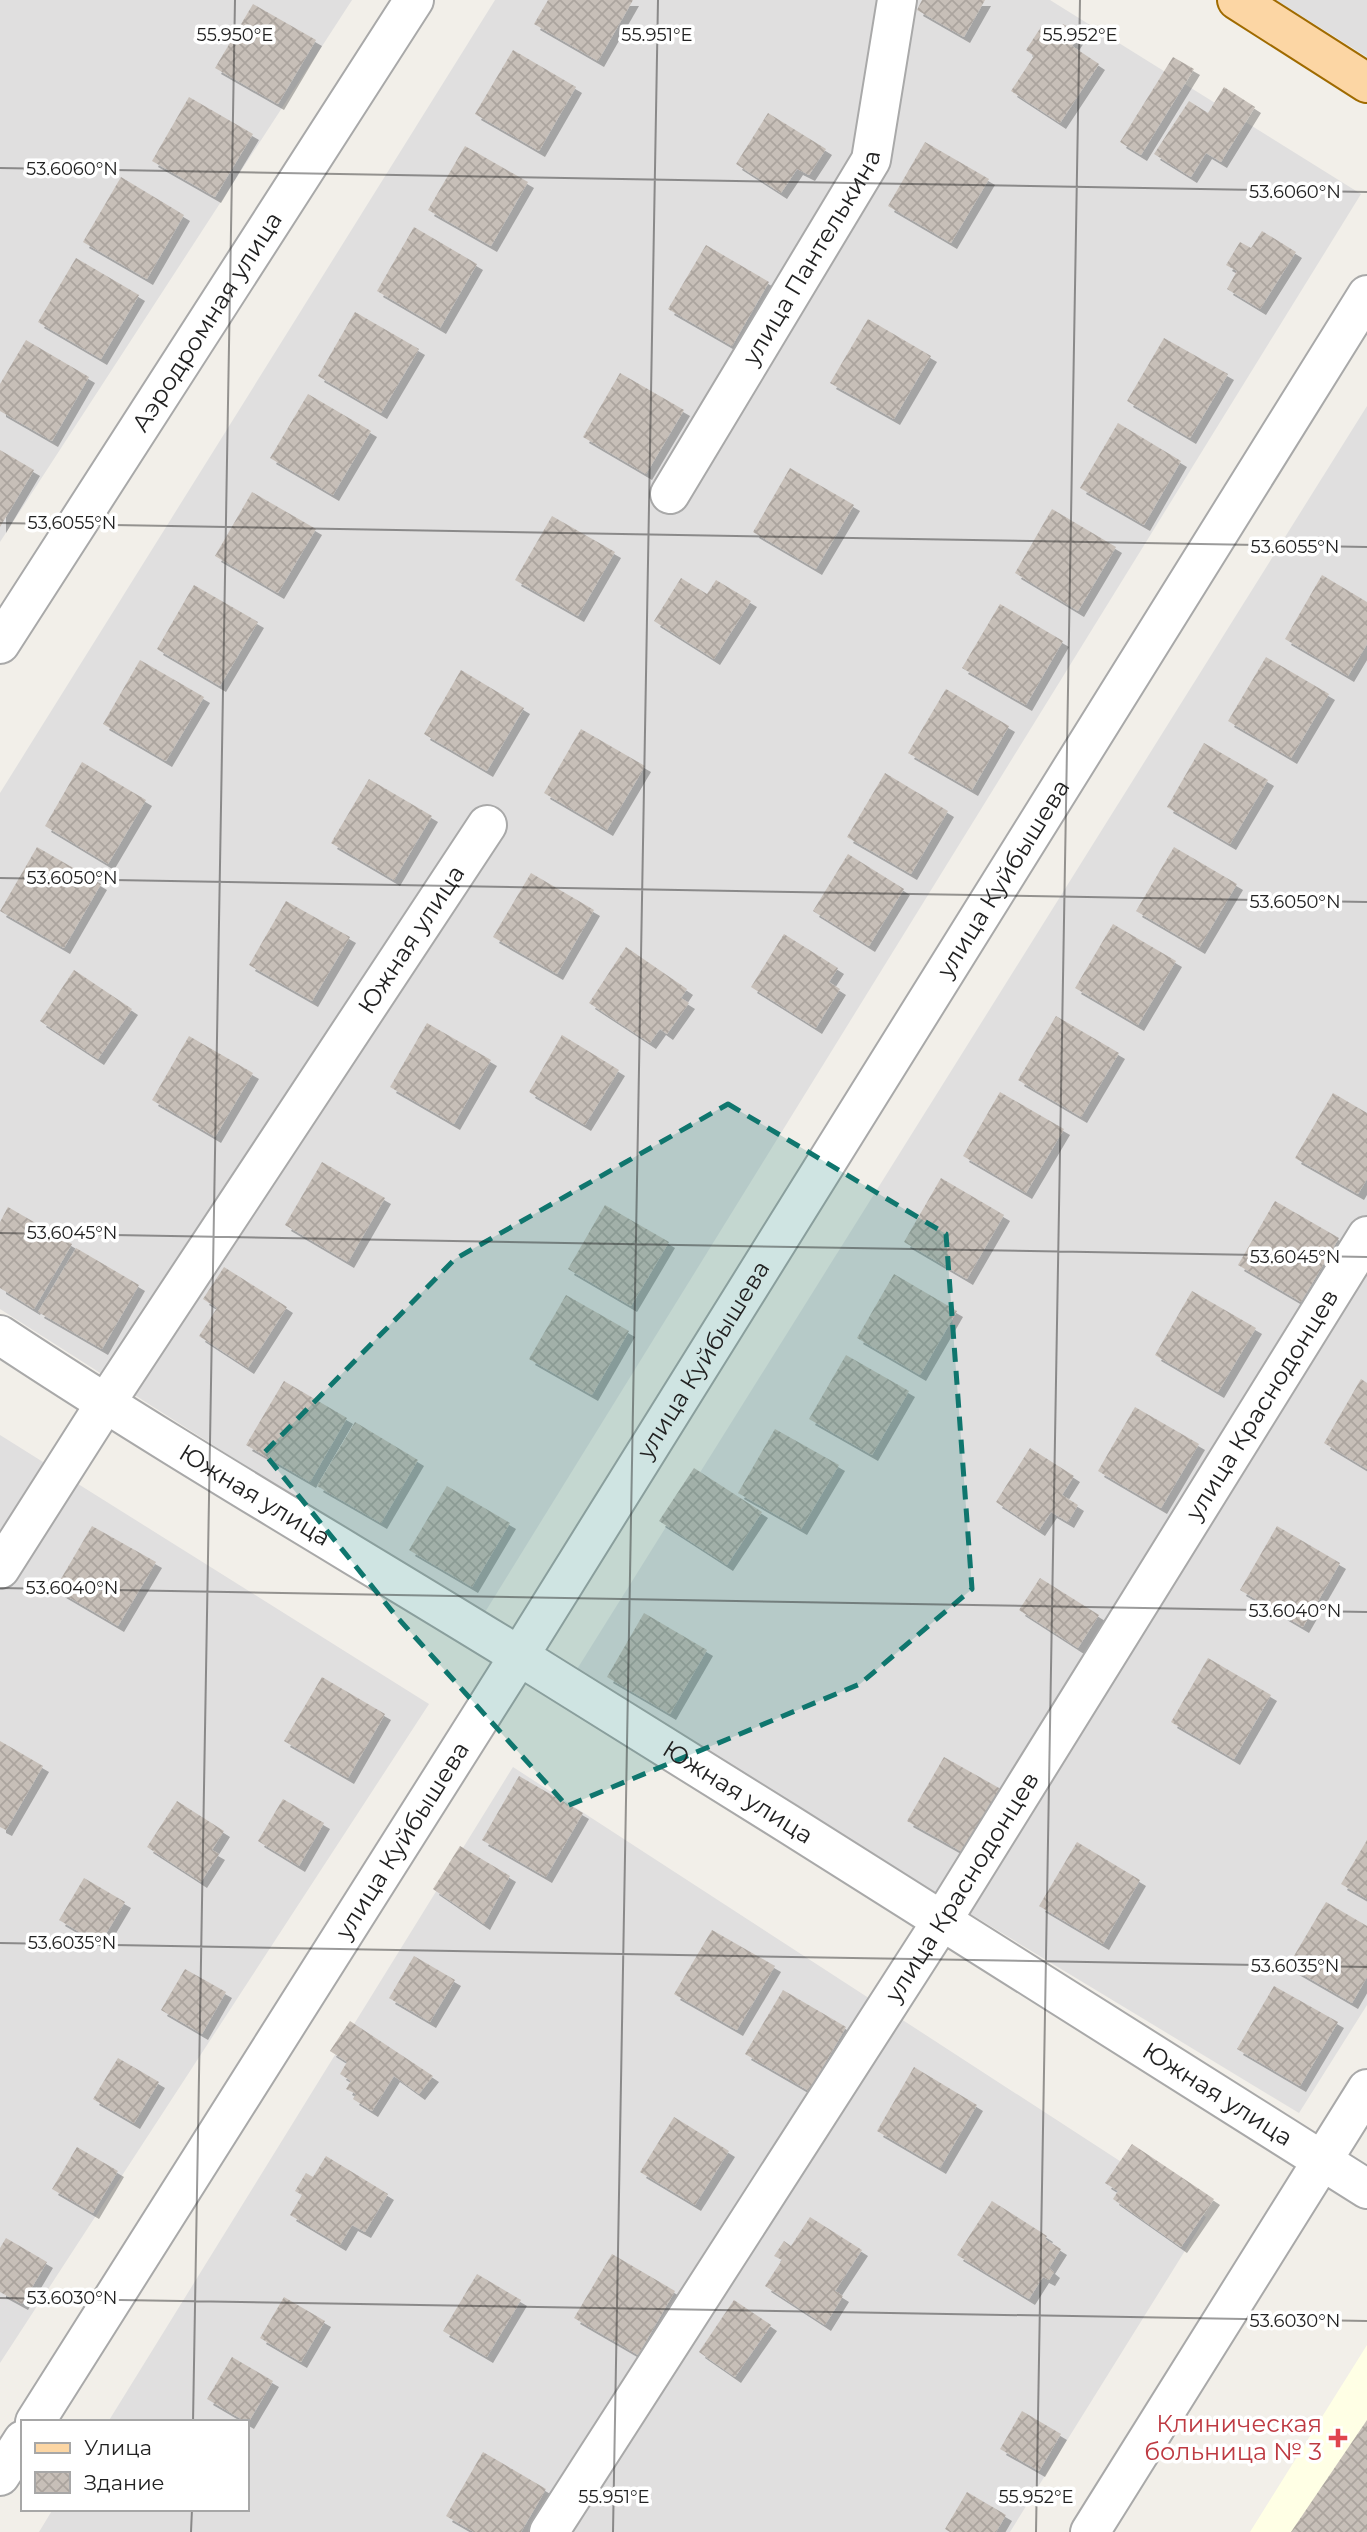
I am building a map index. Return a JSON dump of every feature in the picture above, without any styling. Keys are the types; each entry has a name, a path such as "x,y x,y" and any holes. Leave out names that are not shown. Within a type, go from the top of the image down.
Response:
{"main road":[{"path":"1237,0 1367,83"}],"street":[{"name":"Аэродромная улица","path":"0,644 414,0"},
{"name":"улица Пантелькина","path":"670,494 871,160 897,0"},
{"name":"улица Куйбышева","path":"36,2420 519,1656 1367,295"},
{"name":"Южная улица","path":"0,1569 104,1404 487,825"},
{"name":"улица Краснодонцев","path":"549,2532 943,1919 1367,1236"},
{"name":"Южная улица","path":"0,1335 104,1404 519,1656 943,1919 1367,2189"},
{"path":"1090,2532 1367,2089"},
{"path":"0,2476 21,2443"}],"highlighted area":[{"path":"728,1104 946,1234 972,1589 860,1684 567,1806 396,1616 264,1453 455,1259"}],"shaded area":[{"path":"0,0 352,0 0,542"},
{"path":"495,0 1050,0 1361,194 482,1617 0,1309 0,793"},
{"path":"1276,0 1367,0 1367,57"},
{"path":"1367,406 1367,2005 1299,2113 574,1674"},
{"path":"0,1435 429,1704 0,2363"},
{"path":"513,1767 1206,2217 1010,2532 39,2532 52,2511 248,2511 248,2420 109,2420"},
{"name":"Клиническая больница № 3","path":"1367,2345 1367,2532 1250,2532"}],"building":[{"path":"548,0 633,0 598,61 534,24"},
{"path":"922,0 985,0 964,37 917,10"},
{"path":"253,4 316,40 278,104 215,68"},
{"path":"1063,24 1080,34 1072,46 1099,64 1060,123 1011,91 1034,56 1026,50 1041,27 1056,36"},
{"path":"513,50 576,87 539,151 475,114"},
{"path":"1173,57 1194,69 1141,155 1120,142"},
{"path":"1224,87 1255,107 1221,162 1206,153 1191,177 1154,154 1189,101 1208,113"},
{"path":"189,97 253,134 215,197 152,161"},
{"path":"768,113 826,149 809,175 797,169 781,193 736,164"},
{"path":"925,142 989,179 951,243 888,206"},
{"path":"465,146 528,182 491,246 428,210"},
{"path":"121,177 184,215 147,279 83,242"},
{"path":"414,227 477,264 440,328 377,291"},
{"path":"1262,231 1296,252 1260,309 1227,289 1237,271 1226,265 1240,242 1251,248"},
{"path":"706,245 769,282 732,346 668,309"},
{"path":"76,258 139,295 101,359 38,322"},
{"path":"355,312 419,349 381,413 318,376"},
{"path":"868,319 931,356 894,419 830,383"},
{"path":"1164,338 1228,374 1190,438 1127,401"},
{"path":"26,340 89,377 52,441 0,411 0,384"},
{"path":"620,373 684,410 646,474 583,437"},
{"path":"308,394 371,431 333,495 270,458"},
{"path":"1118,423 1181,461 1144,525 1080,488"},
{"path":"0,450 34,470 0,527"},
{"path":"790,468 854,505 816,569 753,532"},
{"path":"252,492 316,529 278,593 215,556"},
{"path":"1052,509 1116,547 1078,611 1015,573"},
{"path":"552,516 615,552 578,616 515,580"},
{"path":"1322,575 1367,602 1367,644 1348,676 1285,639"},
{"path":"681,578 707,594 716,580 751,601 714,659 654,621"},
{"path":"194,585 258,622 220,686 157,649"},
{"path":"1000,604 1063,641 1026,705 962,668"},
{"path":"1266,657 1329,694 1291,758 1228,721"},
{"path":"140,660 204,697 166,761 103,724"},
{"path":"461,670 524,708 487,771 424,734"},
{"path":"946,689 1009,726 972,790 908,753"},
{"path":"581,729 645,766 607,830 544,793"},
{"path":"1204,743 1268,780 1230,844 1167,807"},
{"path":"82,762 146,800 108,864 45,826"},
{"path":"885,773 948,811 911,874 847,837"},
{"path":"369,779 432,816 394,880 331,843"},
{"path":"37,847 101,884 64,948 0,911"},
{"path":"1174,847 1237,884 1199,948 1136,911"},
{"path":"848,854 904,889 869,946 813,911"},
{"path":"531,873 594,910 557,974 493,937"},
{"path":"286,901 350,937 312,1001 249,965"},
{"path":"1113,924 1176,961 1138,1025 1075,988"},
{"path":"784,934 838,968 829,982 840,989 816,1028 751,987"},
{"path":"626,947 687,989 681,998 689,1003 667,1034 660,1029 650,1043 589,1003"},
{"path":"74,970 132,1009 98,1059 40,1021"},
{"path":"1056,1016 1119,1053 1081,1117 1018,1080"},
{"path":"427,1023 491,1060 454,1124 390,1087"},
{"path":"562,1035 619,1070 585,1125 529,1092"},
{"path":"189,1036 253,1073 215,1137 152,1100"},
{"path":"1000,1092 1064,1129 1026,1193 963,1156"},
{"path":"1333,1093 1367,1113 1367,1179 1358,1194 1295,1158"},
{"path":"322,1162 385,1198 348,1262 285,1225"},
{"path":"941,1178 1004,1215 967,1279 904,1242"},
{"path":"1275,1201 1339,1238 1301,1302 1238,1265"},
{"path":"605,1205 669,1242 631,1306 568,1269"},
{"path":"8,1207 72,1244 34,1309 0,1288 0,1222"},
{"path":"76,1248 139,1285 102,1349 38,1312"},
{"path":"224,1267 287,1307 248,1368 199,1336 217,1308 203,1299"},
{"path":"894,1274 957,1311 920,1375 857,1338"},
{"path":"1192,1291 1256,1328 1218,1392 1155,1355"},
{"path":"566,1295 629,1331 592,1395 529,1359"},
{"path":"846,1355 909,1391 872,1455 809,1419"},
{"path":"1361,1379 1367,1383 1367,1469 1324,1443"},
{"path":"284,1381 347,1418 310,1482 246,1445"},
{"path":"1135,1407 1199,1444 1161,1508 1098,1471"},
{"path":"355,1422 418,1460 381,1523 317,1486"},
{"path":"775,1429 839,1465 801,1529 738,1493"},
{"path":"1030,1448 1074,1476 1062,1495 1078,1505 1068,1522 1051,1512 1039,1530 996,1502"},
{"path":"694,1468 762,1512 727,1565 659,1521"},
{"path":"447,1486 510,1523 472,1587 409,1550"},
{"path":"92,1526 156,1562 118,1626 55,1589"},
{"path":"1277,1526 1340,1563 1303,1627 1240,1590"},
{"path":"1040,1578 1099,1615 1078,1648 1019,1610"},
{"path":"644,1613 707,1650 670,1714 607,1677"},
{"path":"1208,1658 1271,1695 1234,1759 1171,1722"},
{"path":"322,1677 385,1714 348,1778 284,1741"},
{"path":"0,1741 43,1766 6,1830 0,1827"},
{"path":"944,1757 1008,1793 971,1857 907,1821"},
{"path":"519,1776 583,1813 546,1877 482,1840"},
{"path":"283,1799 324,1823 299,1866 258,1841"},
{"path":"177,1801 224,1831 212,1850 219,1854 201,1882 147,1847"},
{"path":"1367,1840 1367,1899 1341,1884"},
{"path":"1077,1842 1140,1880 1103,1944 1039,1906"},
{"path":"460,1846 510,1876 484,1924 433,1889"},
{"path":"84,1878 125,1902 100,1944 59,1920"},
{"path":"1326,1902 1367,1926 1367,1977 1352,2003 1288,1966"},
{"path":"712,1930 775,1966 737,2030 674,1994"},
{"path":"414,1956 455,1980 430,2022 389,1998"},
{"path":"185,1969 226,1992 202,2034 161,2010"},
{"path":"1274,1986 1338,2022 1300,2086 1237,2049"},
{"path":"783,1990 846,2027 809,2091 745,2054"},
{"path":"350,2021 433,2076 419,2094 394,2076 372,2111 353,2099 356,2094 346,2089 351,2081 340,2074 347,2062 330,2051"},
{"path":"118,2058 159,2082 134,2123 93,2099"},
{"path":"914,2067 977,2105 940,2168 877,2131"},
{"path":"674,2117 729,2151 695,2205 640,2172"},
{"path":"1132,2144 1214,2199 1181,2247 1113,2199 1118,2191 1105,2183"},
{"path":"77,2147 118,2171 93,2213 52,2189"},
{"path":"326,2156 388,2194 365,2232 352,2225 340,2245 290,2215 302,2195 295,2191 306,2173 313,2177"},
{"path":"992,2201 1047,2236 1045,2239 1061,2249 1049,2268 1054,2272 1049,2280 1043,2277 1029,2299 957,2255"},
{"path":"810,2217 862,2250 835,2291 843,2296 825,2325 765,2286 782,2260 774,2256 784,2241 791,2246"},
{"path":"6,2238 47,2262 22,2304 0,2292 0,2248"},
{"path":"612,2254 675,2291 638,2355 574,2318"},
{"path":"477,2274 521,2300 487,2357 443,2331"},
{"path":"284,2297 325,2321 301,2362 260,2338"},
{"path":"734,2300 771,2325 735,2377 699,2352"},
{"path":"232,2357 273,2381 248,2423 248,2420 243,2420 207,2399"},
{"path":"1022,2411 1061,2434 1039,2471 1000,2449"},
{"path":"1367,2420 1367,2532 1291,2532"},
{"path":"483,2452 546,2489 521,2532 474,2532 446,2516"},
{"path":"967,2492 1006,2515 996,2532 950,2532 945,2529"}],"place":[{"name":"Клиническая больница № 3","path":"1338,2438"}]}
